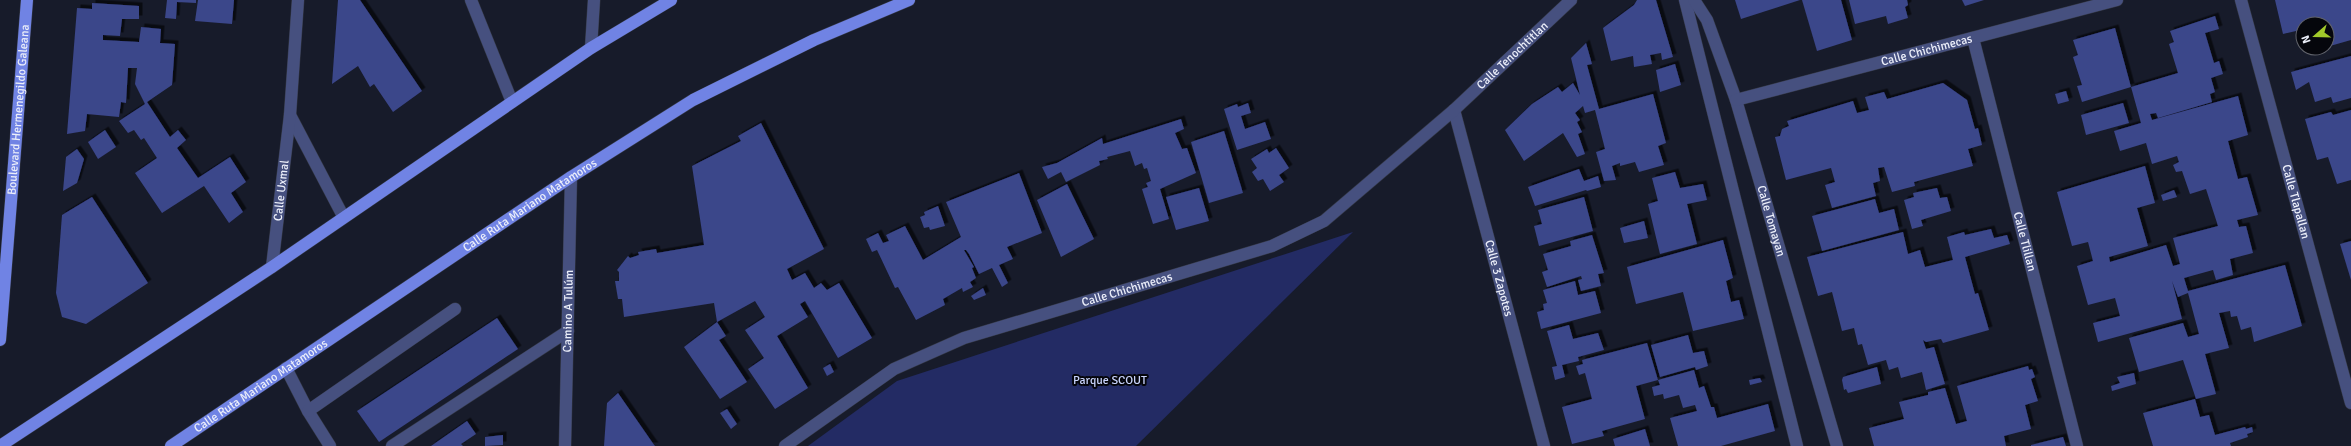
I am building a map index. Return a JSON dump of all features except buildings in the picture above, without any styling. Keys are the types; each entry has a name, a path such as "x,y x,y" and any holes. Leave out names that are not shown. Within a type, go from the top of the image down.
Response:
{"main road":[{"name":"Boulevard Hermenegildo Galeana","path":"0,340 27,0"},
{"path":"0,446 272,267 344,216 591,48 671,0"},
{"name":"Calle Ruta Mariano Matamoros","path":"171,446 571,177 694,100 814,40 909,0"}],"street":[{"name":"Calle Uxmal","path":"272,267 290,115 298,0"},
{"path":"471,0 512,102"},
{"path":"591,48 594,0"},
{"name":"Calle Tenochtitlan","path":"1454,110 1571,0"},
{"path":"1685,0 1797,446"},
{"name":"Calle Tomayan","path":"1694,0 1707,20 1736,100 1837,446"},
{"name":"Calle Chichimecas","path":"1736,100 2117,0"},
{"name":"Calle Tlapallan","path":"2241,0 2351,403"},
{"name":"Calle Tlillan","path":"1973,38 2077,446"},
{"name":"Calle Chichimecas","path":"785,446 894,369 964,338 1272,246 1324,220 1454,110"},
{"name":"Calle 3 Zapotes","path":"1454,110 1544,446"},
{"path":"290,115 344,216"},
{"name":"Camino A Tulúm","path":"565,446 571,177"},
{"path":"308,411 455,309"},
{"path":"392,446 568,331"},
{"path":"286,368 308,411 330,446"}],"green space":[{"name":"Parque SCOUT","path":"1353,232 1136,446 808,446 897,381"}]}
